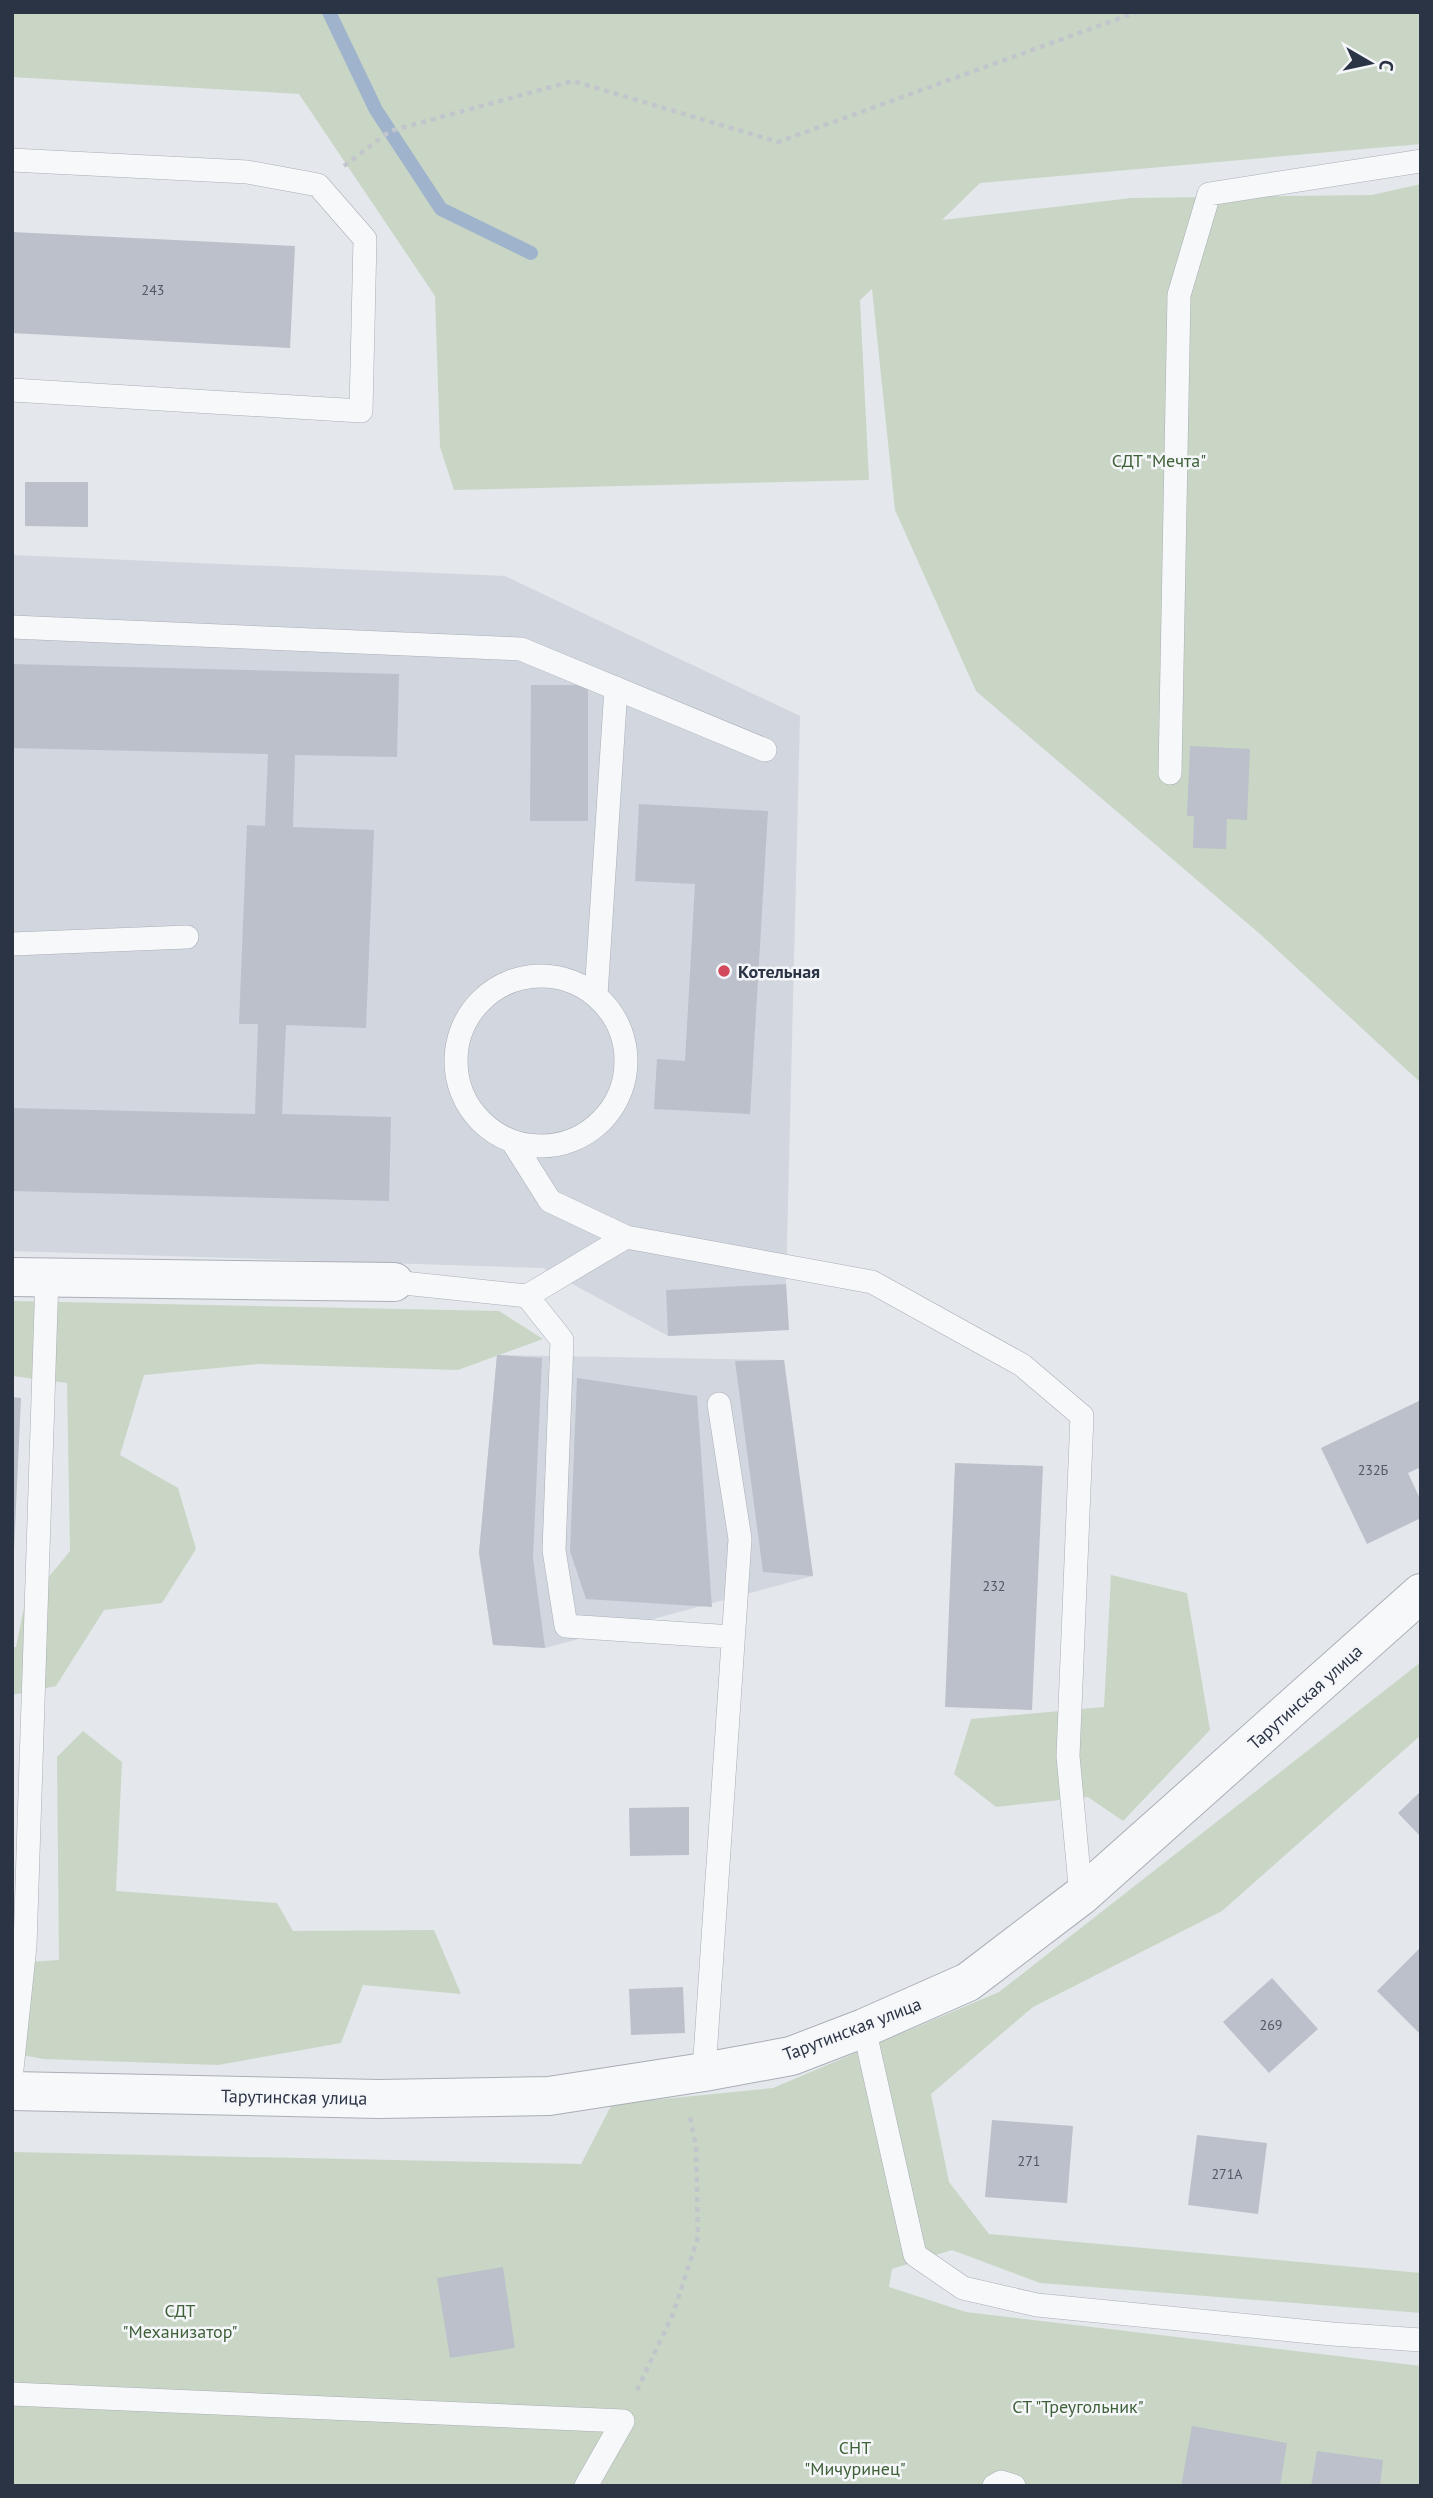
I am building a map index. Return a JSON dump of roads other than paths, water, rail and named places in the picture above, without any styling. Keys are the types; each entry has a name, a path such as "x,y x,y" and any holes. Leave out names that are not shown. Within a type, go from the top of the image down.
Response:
{"street":[{"path":"29,1277 394,1282"},
{"name":"Тарутинская улица","path":"12,2091 379,2099 549,2096 791,2056 864,2028 968,1982 1081,1896 1421,1593"}],"lane":[{"path":"12,160 247,172 318,185 365,239 361,411 12,390"},
{"path":"1170,773 1179,295 1209,194 1421,161"},
{"path":"12,627 521,649 765,750"},
{"path":"596,995 616,688"},
{"path":"12,944 187,937"},
{"path":"533,975 566,979 596,995 617,1021 627,1054 623,1087 607,1117 580,1138 548,1147 514,1144 485,1128 464,1101 455,1069 458,1035 474,1006 501,985 533,975"},
{"path":"514,1144 550,1201 626,1237 872,1282 1022,1365 1082,1416 1068,1756 1081,1896"},
{"path":"394,1282 527,1296 626,1237"},
{"path":"12,2069 25,1946 29,1277"},
{"path":"527,1296 562,1340 554,1550 566,1626 733,1637"},
{"path":"693,2074 740,1539 719,1404"},
{"path":"864,2028 915,2255 963,2288 1037,2305 1332,2334 1421,2340"},
{"path":"12,2394 623,2421 586,2486"},
{"path":"994,2486 1000,2482 1014,2486"}],"waterway":[{"path":"329,12 376,110 441,209 531,253"}],"place":[{"name":"Котельная","path":"724,971"}],"park label":[{"name":"СДТ \"Мечта\"","path":"1159,460"},
{"name":"СДТ \"Механизатор\"","path":"180,2320"},
{"name":"СТ \"Треугольник\"","path":"1078,2406"},
{"name":"СНТ \"Мичуринец\"","path":"855,2457"}]}
